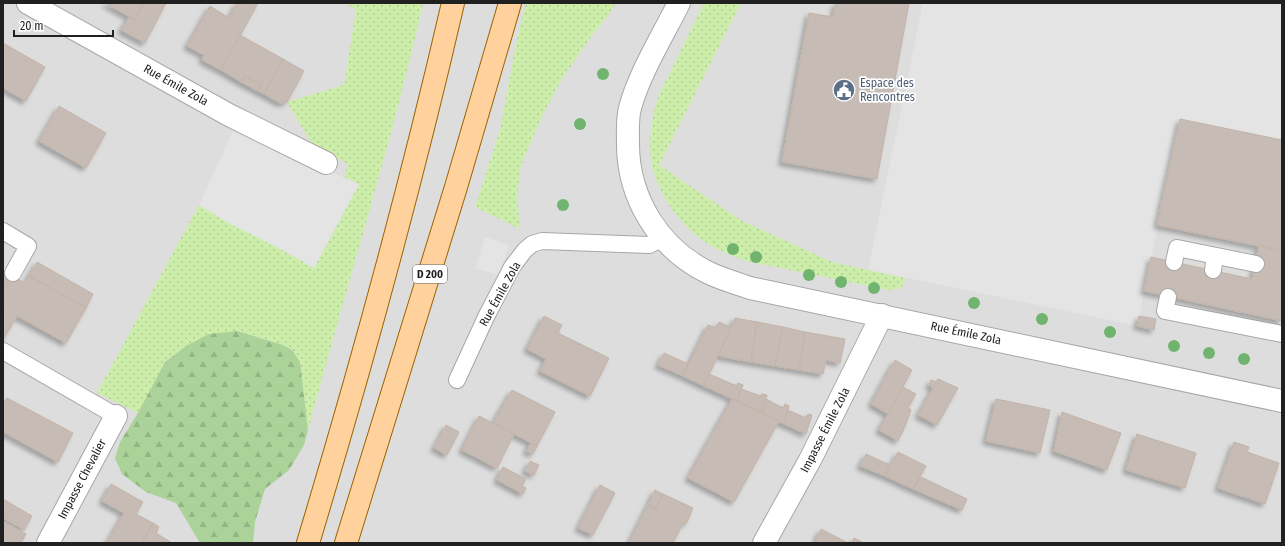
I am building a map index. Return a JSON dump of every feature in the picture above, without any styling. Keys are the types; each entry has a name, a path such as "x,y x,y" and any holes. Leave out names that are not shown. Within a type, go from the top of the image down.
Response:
{"main road":[{"path":"308,543 376,310 416,160 453,3"},
{"name":"D 200","path":"346,543 439,245 510,3"}],"street":[{"name":"Rue Émile Zola","path":"28,3 229,115 326,163"},
{"name":"Rue Émile Zola","path":"679,3 636,91 630,109 628,151 631,178 638,197 647,214 663,238 694,265 725,280 750,288 1282,401"},
{"name":"Impasse Émile Zola","path":"764,543 810,460 882,315"},
{"name":"Impasse Chevalier","path":"48,543 116,416"}],"lane":[{"path":"3,231 28,246 13,273"},
{"name":"Rue Émile Zola","path":"457,380 486,317 512,267 525,250 532,244 542,241 649,245 663,238"},
{"path":"1174,262 1177,248 1214,263 1256,264"},
{"path":"1168,297 1165,311 1206,312 1264,324 1282,334"},
{"path":"3,351 116,416"}],"shaded area":[{"path":"3,3 1282,3 1282,543 3,543"},
{"path":"923,3 1282,3 1282,140 1180,119 1137,326 868,270"},
{"path":"233,131 359,184 314,268 283,250 232,225 199,205"},
{"path":"485,237 509,245 499,275 475,268"}],"green space":[{"path":"345,3 423,3 383,164 308,430 300,362 292,350 283,345 237,331 186,346 165,362 138,413 97,393 199,205 314,268 359,184 344,177 348,164 312,144 287,102 344,85 356,10"},
{"path":"526,3 616,3 563,77 542,116 521,165 517,195 520,229 475,207 500,130 515,49"},
{"path":"704,3 741,3 659,165 742,221 832,262 905,278 904,285 898,289 888,290 746,261 719,250 699,238 680,219 664,197 654,172 650,153 653,117 660,93"},
{"path":"237,331 283,345 292,350 300,362 308,430 304,445 289,470 265,489 255,522 253,543 200,543 176,503 146,492 122,474 115,458 120,442 138,413 165,362 186,346 209,334"}],"building":[{"path":"105,3 144,3 135,20"},
{"path":"144,3 166,3 145,43 121,30 129,17 135,20"},
{"path":"237,3 258,3 221,70 202,60 204,55 187,46 210,6 229,18"},
{"name":"Espace des Rencontres","path":"836,3 909,3 877,179 782,162 809,13 833,17"},
{"path":"240,35 283,59 264,94 258,91 261,85 245,76 241,82 221,70"},
{"path":"3,43 45,67 26,101 3,88"},
{"path":"283,59 304,71 287,102 280,103 264,94"},
{"path":"245,76 261,85 258,91 241,82"},
{"path":"59,106 106,133 86,168 39,141"},
{"path":"1180,119 1282,140 1282,251 1157,225"},
{"path":"1259,246 1282,251 1282,321 1144,291 1151,257 1252,279"},
{"path":"37,262 93,294 86,308 29,276"},
{"path":"4,271 25,283 29,276 86,308 66,343 17,316 3,340"},
{"path":"544,316 562,325 558,333 609,358 590,396 540,371 546,359 527,349"},
{"path":"1139,316 1156,319 1154,330 1137,326"},
{"path":"735,318 757,322 751,362 718,356"},
{"path":"719,322 731,327 704,386 683,376 708,325 716,328"},
{"path":"757,322 783,327 775,366 751,362"},
{"path":"783,327 805,332 799,370 775,366"},
{"path":"805,332 845,339 840,363 826,360 823,374 799,370"},
{"path":"664,353 688,364 683,376 658,365"},
{"path":"895,360 912,370 888,414 871,404"},
{"path":"709,374 737,386 738,383 743,385 737,401 704,386"},
{"path":"938,379 958,388 937,425 918,415 933,388 929,385 931,380 936,382"},
{"path":"903,387 916,394 908,408 911,410 898,441 879,430"},
{"path":"741,389 761,396 762,394 767,395 762,413 737,401"},
{"path":"512,390 555,412 537,446 493,423"},
{"path":"7,398 73,433 58,462 3,432 3,405"},
{"path":"732,399 779,421 734,502 688,478"},
{"path":"766,399 783,408 785,404 789,406 784,424 762,413"},
{"path":"996,399 1050,410 1040,453 986,441"},
{"path":"788,410 806,418 808,414 812,415 806,434 784,424"},
{"path":"1062,412 1121,433 1107,470 1054,451"},
{"path":"479,416 514,434 497,468 462,450"},
{"path":"446,425 459,432 447,455 434,448"},
{"path":"1137,434 1196,453 1185,488 1126,470"},
{"path":"1234,442 1249,447 1247,452 1279,463 1265,504 1218,488"},
{"path":"531,443 537,446 533,454 526,451"},
{"path":"898,452 926,466 913,489 885,476"},
{"path":"866,454 890,465 885,476 860,466"},
{"path":"530,461 539,465 534,475 525,471"},
{"path":"503,467 526,479 522,486 526,488 523,494 497,480"},
{"path":"921,477 967,499 962,510 913,489"},
{"path":"111,484 143,502 136,514 153,523 142,543 107,543 124,513 102,501"},
{"path":"600,485 615,493 593,535 578,528"},
{"path":"655,490 663,494 656,509 648,505"},
{"path":"663,494 693,508 686,524 683,523 673,543 629,543 648,505 656,509"},
{"path":"3,499 32,516 24,530 3,518"},
{"path":"3,521 26,534 21,543 3,542"},
{"path":"153,523 159,527 156,533 172,543 142,543"},
{"path":"821,529 848,543 815,543"},
{"path":"854,538 864,543 852,543"}],"place":[{"name":"Espace des Rencontres","path":"844,90"}]}
